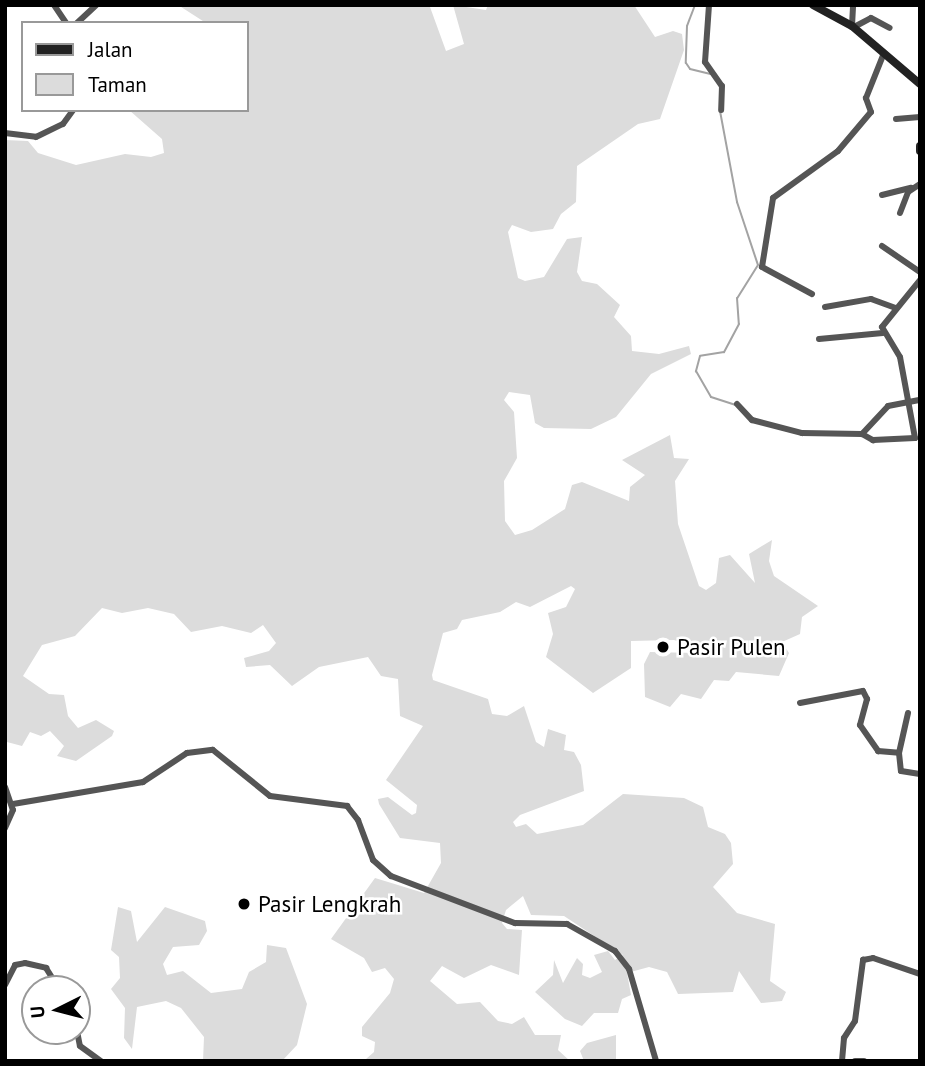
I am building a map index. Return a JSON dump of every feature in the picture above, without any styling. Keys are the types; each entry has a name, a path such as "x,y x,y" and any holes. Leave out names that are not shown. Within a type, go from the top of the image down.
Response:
{"street":[{"path":"54,5 65,21"},
{"path":"79,21 96,5"},
{"path":"709,5 705,62 722,86 721,110"},
{"path":"813,5 853,27 920,84"},
{"path":"853,5 853,27"},
{"path":"853,27 871,18 890,28"},
{"path":"812,294 762,267 773,198 838,150 871,112 866,98 884,53"},
{"path":"5,132 36,137 62,124 71,112"},
{"path":"896,119 920,117"},
{"path":"882,195 920,184"},
{"path":"900,213 911,188"},
{"path":"882,246 920,272"},
{"path":"737,404 752,420 802,433 862,434 873,440 914,439 900,357 883,333 882,323 920,280"},
{"path":"825,307 871,299 896,308"},
{"path":"819,339 883,333"},
{"path":"862,434 886,408 908,399 920,400"},
{"path":"800,702 864,692 860,725 878,751 899,753"},
{"path":"908,713 899,753 902,772 920,774"},
{"path":"13,804 143,782 187,753 214,750 270,796 347,806 358,820 373,860 391,876 515,923 567,924 615,951 629,969 656,1061"},
{"path":"5,787 13,804 5,828"},
{"path":"842,1061 844,1038 855,1020 863,960 873,958 920,974"},
{"path":"5,985 15,965 25,963 46,968 50,975"},
{"path":"80,1045 101,1061"},
{"path":"855,1061 864,1061"}],"green space":[{"path":"178,5 430,7 446,51 464,44 453,5 486,10 488,5 634,5 655,37 673,31 682,34 684,50 660,119 638,124 577,166 576,202 561,214 553,229 531,232 512,225 508,232 518,278 525,281 544,277 567,239 582,237 577,272 582,281 597,284 620,305 614,317 631,336 632,351 659,354 689,346 691,354 651,374 616,417 591,429 544,428 535,423 530,395 509,392 504,400 514,412 517,458 504,481 505,521 515,535 532,530 565,509 572,485 582,482 629,501 630,487 645,475 622,460 670,435 674,458 689,459 675,481 678,524 699,586 706,590 716,583 719,558 730,555 755,583 749,554 772,540 769,561 774,576 818,606 802,617 800,634 782,642 789,653 779,676 736,672 729,681 714,680 701,699 681,694 670,707 645,697 644,664 650,652 696,653 698,648 674,640 631,641 631,668 593,693 546,657 553,634 548,613 566,607 575,589 571,586 530,607 516,602 500,612 462,620 457,629 443,633 432,675 433,680 488,699 492,714 507,716 524,706 536,742 544,747 548,729 566,735 564,750 574,752 581,765 584,791 520,815 513,822 516,827 526,824 537,834 583,825 623,794 684,798 703,807 708,827 725,834 731,843 733,864 713,887 737,913 775,924 770,981 786,992 782,1001 761,1003 739,971 733,992 678,994 667,972 649,967 627,973 631,995 622,999 618,1013 594,1013 582,1026 565,1019 535,992 553,975 554,960 563,983 577,958 583,964 582,975 590,978 602,972 594,955 608,951 615,960 623,955 564,916 531,915 523,896 506,910 502,923 507,929 522,930 519,975 491,965 464,978 442,966 430,981 457,1004 480,1002 498,1021 512,1024 524,1017 535,1035 561,1035 558,1050 570,1061 347,1061 366,1059 374,1052 375,1042 362,1036 362,1027 390,993 394,979 385,968 372,972 364,958 331,939 375,878 424,893 441,863 440,843 400,838 379,804 378,799 388,797 412,815 416,813 417,805 386,780 423,726 400,716 398,679 381,676 368,657 319,667 292,686 270,665 246,667 244,658 269,651 276,643 263,625 251,633 222,626 191,632 174,614 148,608 122,613 102,608 75,636 42,645 23,676 49,694 64,695 68,716 78,728 96,720 114,731 112,736 76,761 57,756 64,746 50,731 41,736 30,732 22,746 7,742 5,140 28,141 38,153 76,165 125,154 151,157 164,153 162,139 131,112 248,112 248,21 203,21"},
{"path":"118,907 131,911 137,942 165,907 205,921 207,931 199,945 173,947 163,964 167,975 183,971 211,993 242,989 249,972 266,962 267,945 286,948 307,1004 297,1045 282,1061 203,1061 204,1037 181,1008 166,1001 137,1007 132,1049 124,1038 125,1008 111,989 120,978 119,957 111,950"},
{"path":"616,1035 616,1061 584,1061 580,1051 587,1043"}],"waterway":[{"path":"695,5 687,26 686,63 690,69 710,74"},
{"path":"720,111 737,202 758,265 737,298 739,324 724,352 700,356 696,371 711,397 736,405"}],"place":[{"name":"Pasir Pulen","path":"663,647"},
{"name":"Pasir Lengkrah","path":"244,904"}]}
